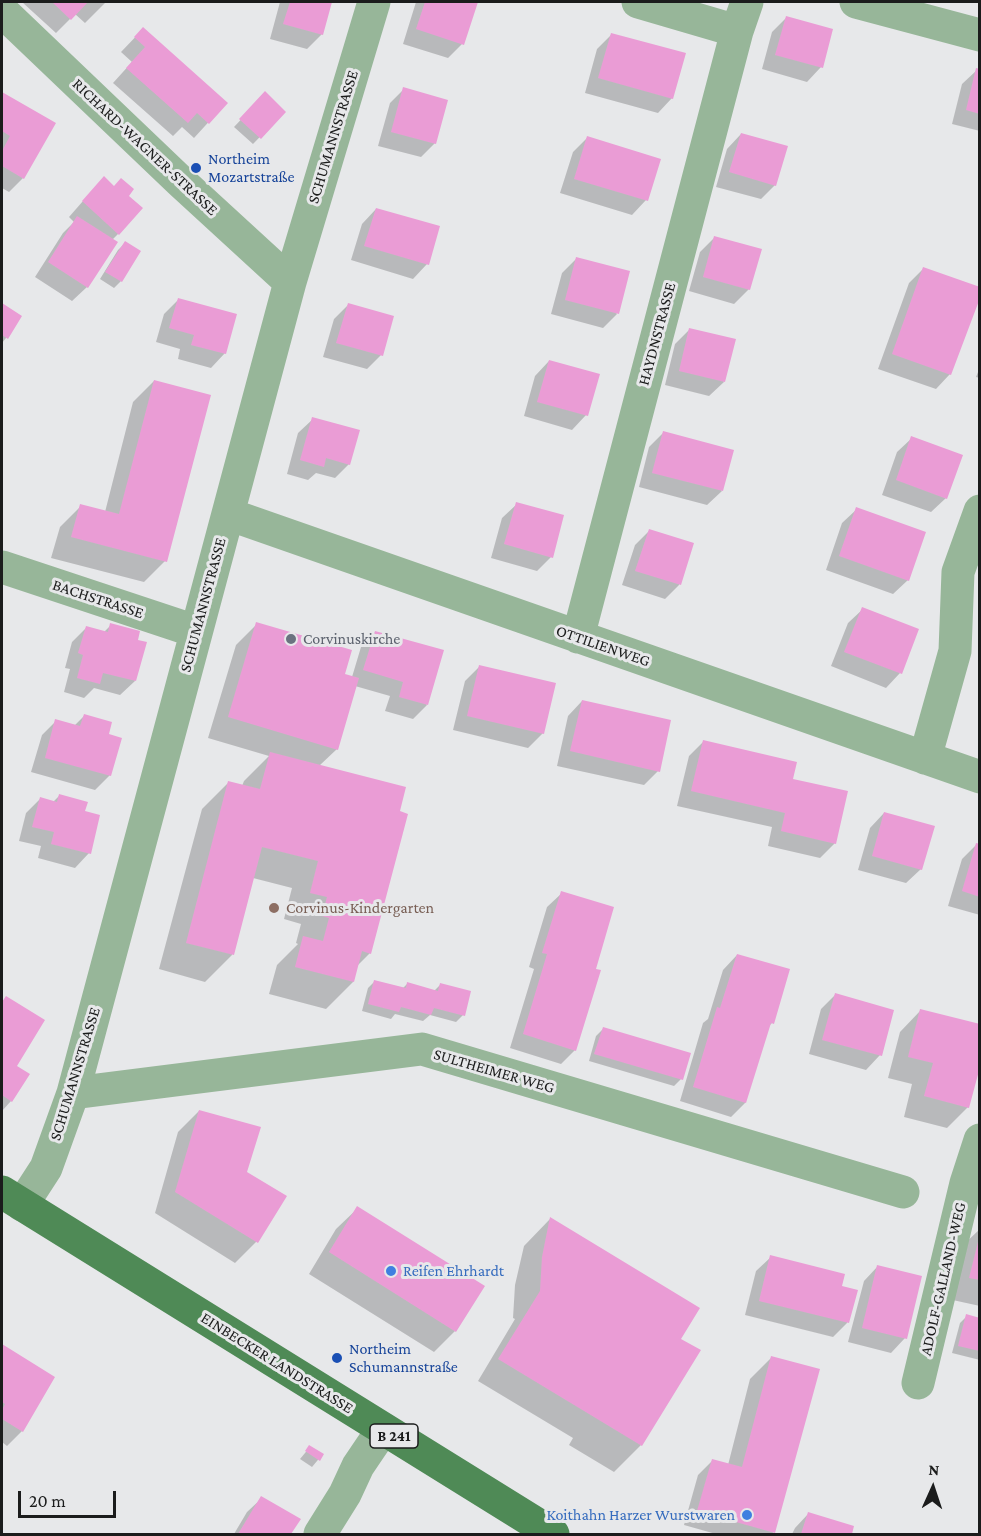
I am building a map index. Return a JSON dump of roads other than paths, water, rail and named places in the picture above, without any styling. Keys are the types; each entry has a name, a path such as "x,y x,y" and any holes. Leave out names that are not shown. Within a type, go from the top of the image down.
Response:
{"main road":[{"name":"EINBECKER LANDSTRASSE","path":"12,1198 553,1534"}],"street":[{"name":"SCHUMANNSTRASSE","path":"12,1198 46,1168 73,1093 290,282 374,2"},
{"path":"638,2 742,16"},
{"path":"856,2 980,35"},
{"name":"RICHARD-WAGNER-STRASSE","path":"2,11 181,182 290,282"},
{"name":"HAYDNSTRASSE","path":"578,637 742,16"},
{"path":"925,758 956,651 958,572 980,511"},
{"name":"OTTILIENWEG","path":"228,514 980,777"},
{"name":"BACHSTRASSE","path":"2,567 195,631"},
{"name":"SULTHEIMER WEG","path":"73,1093 422,1050 903,1192"},
{"name":"ADOLF-GALLAND-WEG","path":"918,1383 966,1183 980,1140"},
{"path":"320,1534 345,1494 358,1466 383,1429"}],"place":[{"name":"Northeim Mozartstraße","path":"196,168"},
{"name":"Corvinuskirche","path":"291,639"},
{"name":"Corvinus-Kindergarten","path":"274,908"},
{"name":"Reifen Ehrhardt","path":"391,1271"},
{"name":"Northeim Schumannstraße","path":"337,1358"},
{"name":"Koithahn Harzer Wurstwaren","path":"747,1515"}]}
